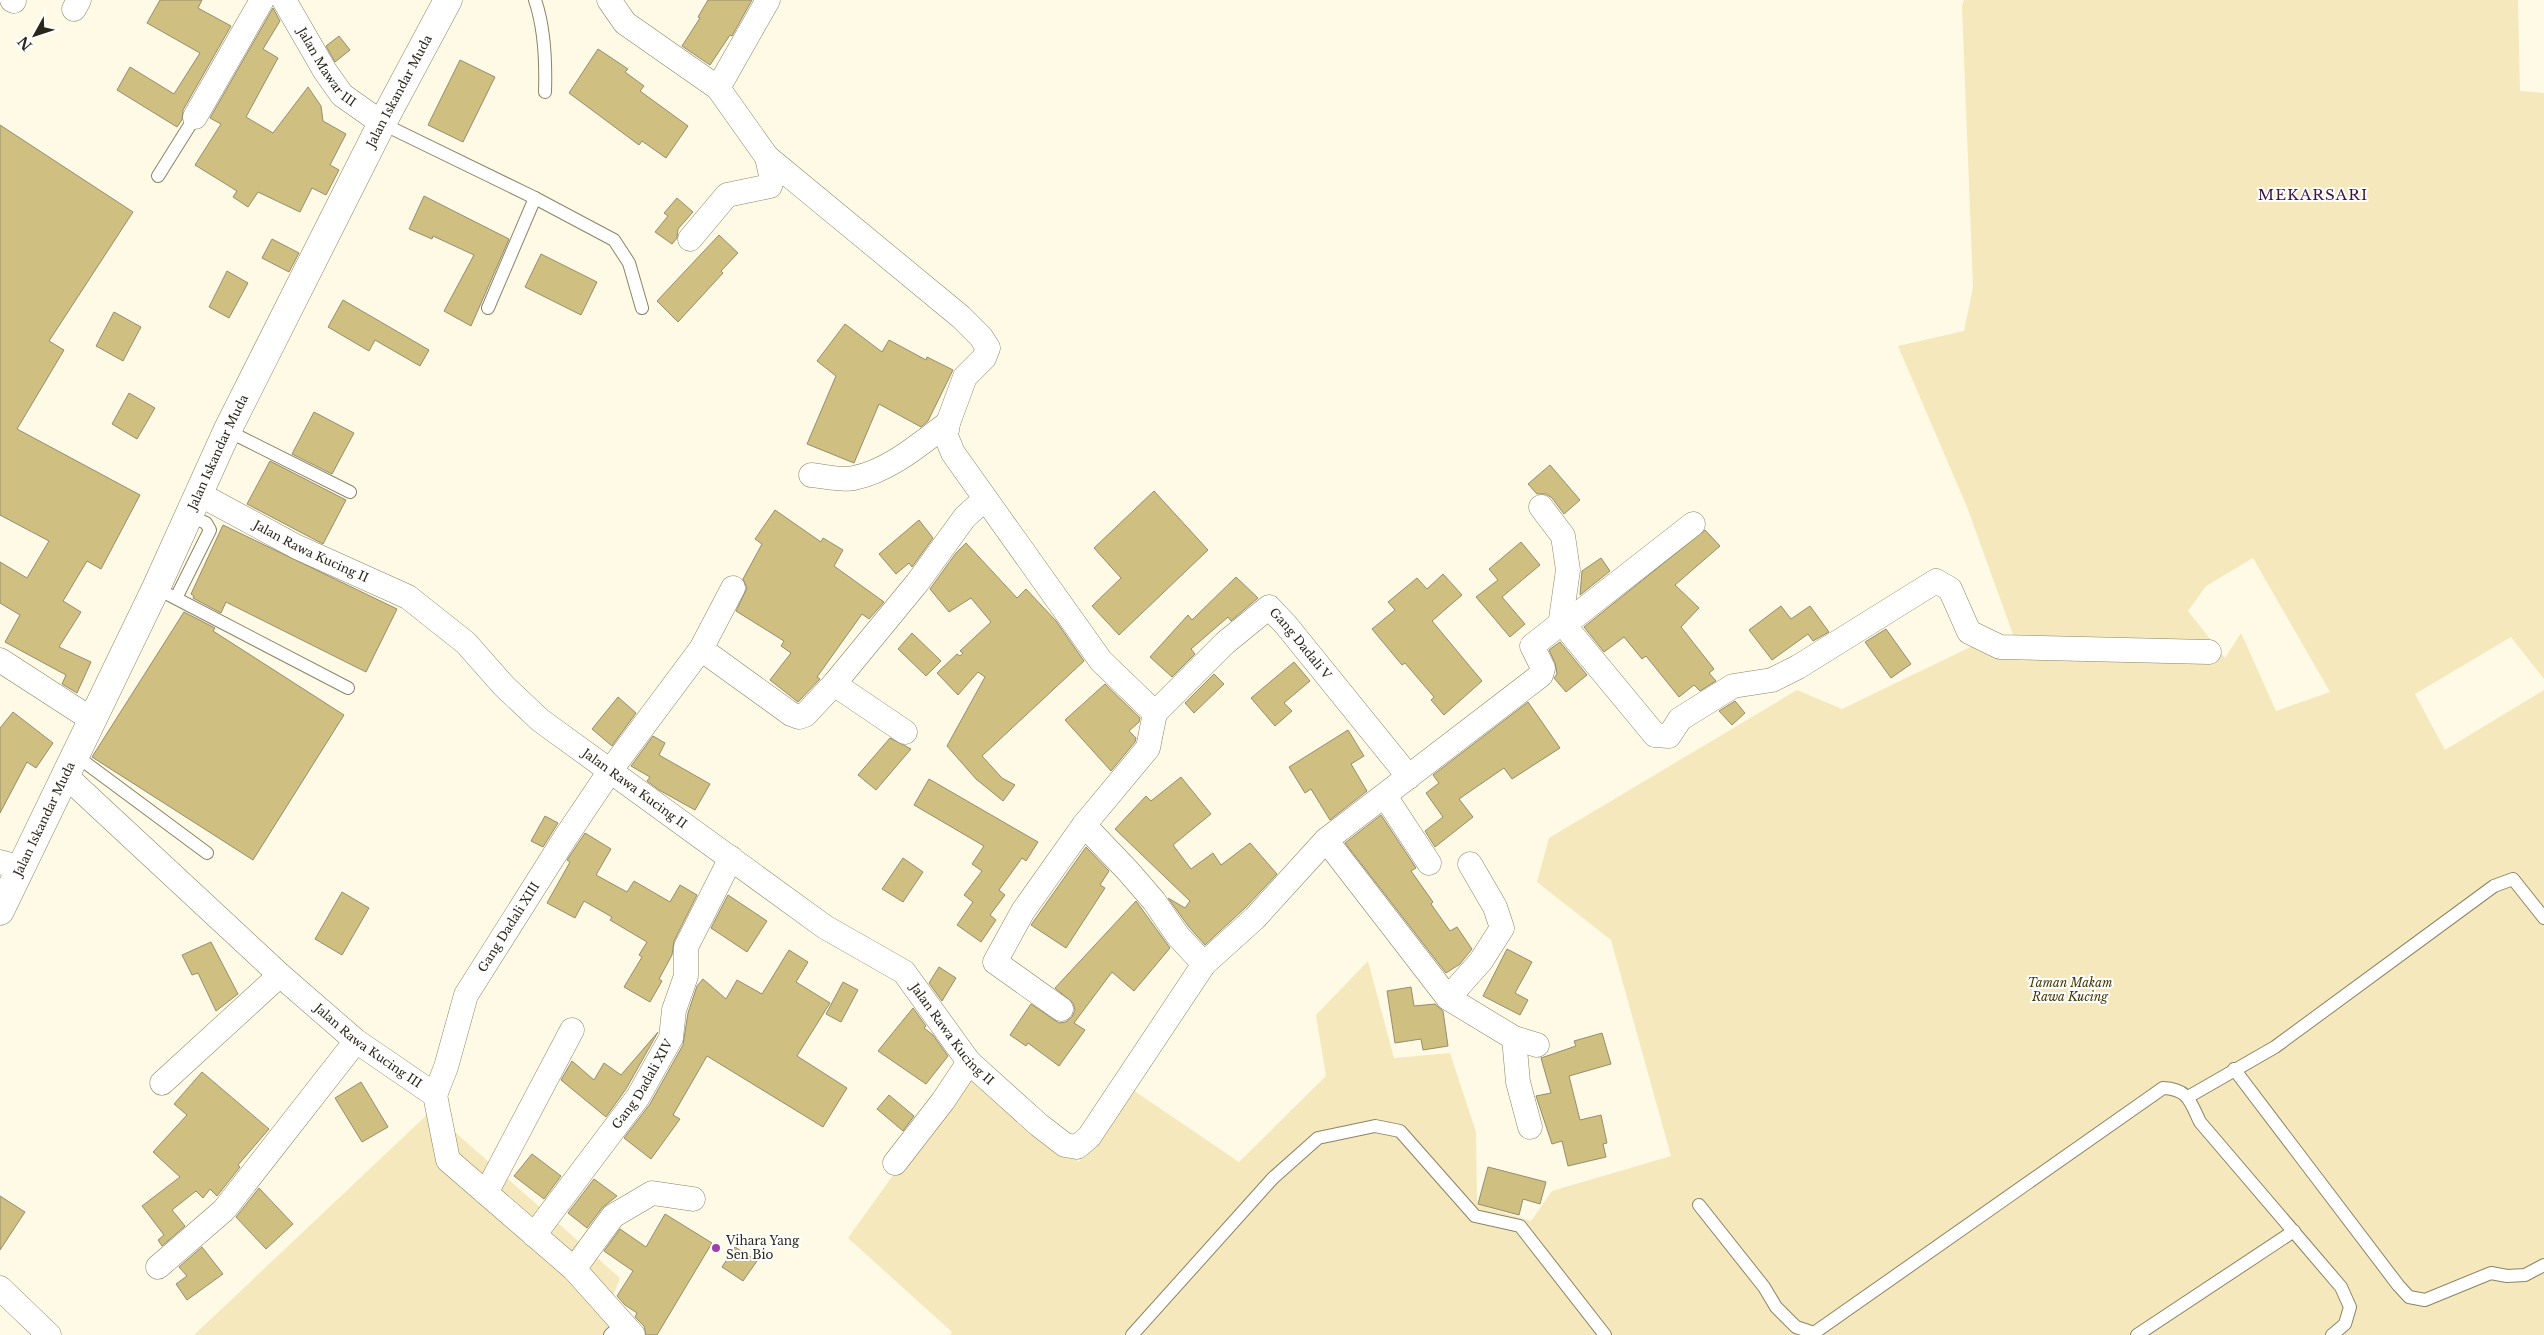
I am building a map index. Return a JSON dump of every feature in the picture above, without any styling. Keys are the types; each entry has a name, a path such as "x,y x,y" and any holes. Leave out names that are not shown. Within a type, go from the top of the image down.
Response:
{"street":[{"path":"195,117 262,0"},
{"name":"Jalan Mawar III","path":"284,0 325,71 342,95 383,124"},
{"name":"Jalan Iskandar Muda","path":"0,911 11,865 71,766 91,719 166,593 194,505 228,429 448,0"},
{"path":"610,0 625,23 718,88 767,157 961,317 981,337 988,348 984,358 965,377 948,423 946,436 953,453 1101,661 1155,713 1148,748 1084,825 1023,911 995,962 1061,1009"},
{"path":"718,88 768,0"},
{"path":"690,239 727,195 770,186 772,180 767,157"},
{"path":"811,475 853,478 875,471 899,458 948,423"},
{"path":"701,650 798,717 810,711 917,583 965,517 985,499"},
{"name":"Jalan Rawa Kucing II","path":"194,505 297,547 408,597 466,643 504,686 540,720 825,927 904,972 969,1062 1039,1125 1065,1145 1077,1146 1089,1138 1204,964 1255,918 1326,840 1540,675 1543,668 1532,646 1562,626"},
{"path":"1541,508 1563,536 1568,570 1562,626 1654,735 1669,736 1680,719 1734,686 1772,680 1798,667 1936,581 1950,589 1969,632 2000,647 2209,652"},
{"path":"1562,626 1692,524"},
{"name":"Gang Dadali XIII","path":"435,1095 446,1067 466,995 567,834 610,771 701,650 733,588"},
{"name":"Gang Dadali V","path":"1155,713 1225,643 1269,607 1286,625 1409,777"},
{"path":"0,660 91,719"},
{"path":"834,684 905,732"},
{"name":"Jalan Rawa Kucing III","path":"71,766 280,975 356,1041 435,1095 448,1160 574,1269 622,1331"},
{"path":"1385,796 1429,863"},
{"path":"1084,825 1128,870 1154,901 1178,936 1204,964"},
{"path":"1326,840 1448,998 1514,1038 1537,1045"},
{"name":"Gang Dadali XIV","path":"534,1235 638,1097 670,1038 674,1010 686,976 686,947 731,858"},
{"path":"1448,998 1481,961 1502,928 1494,907 1470,864"},
{"path":"162,1083 280,975"},
{"path":"486,1193 572,1030"},
{"path":"1514,1038 1518,1082 1530,1127"},
{"path":"158,1267 224,1210 356,1041"},
{"path":"895,1163 943,1101 969,1062"},
{"path":"574,1269 613,1216 652,1193 693,1199"},
{"path":"0,1288 49,1335"}],"lane":[{"path":"534,0 542,29 546,63 544,92"},
{"path":"158,176 195,117"},
{"path":"383,124 535,198 614,240 629,263 642,308"},
{"path":"488,308 535,198"},
{"path":"228,429 240,437 350,492"},
{"path":"166,593 348,688"},
{"path":"71,766 208,853"},
{"path":"2188,1097 2275,1047 2494,886 2513,879 2544,918"},
{"path":"2234,1069 2398,1286 2410,1297 2425,1300 2491,1273 2508,1276 2526,1275 2544,1265"},
{"path":"1699,1205 1764,1287 1776,1307 1796,1327 1814,1333 2163,1088 2177,1088 2188,1097 2200,1122 2341,1287 2350,1307 2344,1324 2332,1335"},
{"path":"1132,1335 1273,1178 1318,1138 1375,1126 1400,1131 1475,1216 1520,1226 1605,1335"},
{"path":"2137,1335 2294,1231"}],"green space":[{"name":"Taman Makam Rawa Kucing","path":"1964,0 2518,0 2520,91 2544,93 2544,679 2511,637 2415,694 2445,750 2544,690 2544,1335 950,1335 952,1332 848,1238 965,1075 1079,1162 1127,1086 1239,1162 1326,1076 1316,1015 1368,961 1394,1058 1450,1053 1476,1132 1477,1204 1531,1221 1552,1191 1671,1156 1611,940 1537,882 1549,838 1797,690 1842,709 1987,639 2018,648 1967,507 1898,346 1964,331 1973,287 1962,6","holes":["2253,558 2330,692 2276,711 2241,633 2225,658 2188,611 2206,586"]},
{"path":"431,1111 620,1278 608,1309 627,1335 194,1335"}],"building":[{"path":"160,0 202,0 198,8 231,26 183,110 182,120 177,127 117,90 130,67 174,94 200,53 147,23"},
{"path":"708,0 752,0 732,36 730,35 710,65 682,46 700,18 698,17"},
{"path":"273,8 280,21 263,49 278,58 246,117 273,133 308,87 321,106 323,121 346,134 330,165 339,170 326,195 312,188 300,212 258,192 248,207 233,197 237,191 195,165 221,124 210,118"},
{"path":"339,36 350,50 335,62 326,46"},
{"path":"598,49 628,69 625,72 644,86 640,91 688,126 666,158 642,141 639,145 569,93"},
{"path":"460,60 495,77 463,142 428,125"},
{"path":"0,125 133,212 49,341 64,350 17,429 140,495 101,569 87,561 63,601 81,612 59,647 91,662 77,693 62,684 66,675 5,642 20,615 0,603 0,562 27,578 49,541 0,515"},
{"path":"424,196 509,239 471,326 444,311 474,255 433,236 432,239 409,229"},
{"path":"677,198 693,212 678,229 677,238 672,244 655,232 668,216 664,213"},
{"path":"719,235 738,253 721,271 723,273 678,322 657,301"},
{"path":"272,239 299,253 289,272 262,258"},
{"path":"541,254 597,282 581,315 525,287"},
{"path":"227,271 248,283 229,318 209,307"},
{"path":"343,300 429,350 420,366 375,340 369,351 328,327"},
{"path":"114,312 141,327 123,361 96,346"},
{"path":"845,324 882,352 889,340 926,360 927,357 953,370 928,421 921,427 879,404 854,463 807,444 836,376 817,361"},
{"path":"129,393 155,408 137,439 112,424"},
{"path":"314,412 354,433 332,474 292,454"},
{"path":"270,461 346,500 323,544 247,504"},
{"path":"1550,465 1580,500 1564,514 1552,498 1546,494 1537,494 1528,484"},
{"path":"1154,491 1208,550 1119,635 1092,606 1121,578 1094,548"},
{"path":"775,510 821,542 823,538 843,550 834,566 884,602 869,619 862,614 817,677 820,679 798,702 770,680 791,653 781,646 784,641 736,611 747,588 743,579 762,544 755,539"},
{"path":"919,520 933,538 912,567 909,563 896,574 879,554"},
{"path":"223,525 397,609 366,672 226,602 221,613 193,598 194,596 191,594"},
{"path":"1705,530 1720,546 1675,585 1699,608 1681,627 1714,669 1709,673 1716,681 1700,691 1694,685 1679,697 1646,656 1642,659 1624,637 1604,652 1584,627"},
{"path":"1521,542 1540,565 1502,597 1525,624 1510,637 1476,597 1498,580 1489,569"},
{"path":"966,543 1017,598 1026,589 1056,621 1084,661 982,756 1002,778 1015,785 1003,801 976,779 947,746 985,677 978,672 958,695 937,673 957,654 960,656 963,653 960,651 991,622 971,598 949,612 930,589 956,553"},
{"path":"1601,558 1610,571 1580,595 1582,571"},
{"path":"1443,574 1462,595 1432,621 1482,681 1444,715 1431,700 1434,697 1405,663 1402,665 1372,629 1395,610 1388,602 1417,578 1427,589"},
{"path":"1236,577 1258,598 1231,621 1228,617 1191,649 1195,654 1172,677 1150,657 1188,615 1192,620"},
{"path":"1781,606 1791,619 1810,606 1829,632 1813,641 1808,634 1772,660 1749,630"},
{"path":"184,612 215,628 213,631 344,715 253,860 92,757"},
{"path":"1886,629 1911,664 1891,678 1865,642"},
{"path":"912,633 941,661 926,676 898,649"},
{"path":"1560,642 1587,675 1566,692 1554,678 1557,674 1555,663 1549,650"},
{"path":"1294,662 1310,681 1284,703 1292,711 1275,726 1251,698"},
{"path":"1214,674 1224,684 1194,713 1185,703"},
{"path":"1105,684 1140,718 1139,722 1129,731 1136,738 1135,742 1111,771 1065,720"},
{"path":"618,697 636,713 612,746 592,729"},
{"path":"1735,701 1745,713 1732,725 1719,711"},
{"path":"1528,702 1560,748 1512,779 1504,768 1459,799 1473,817 1435,847 1425,831 1443,817 1426,793 1439,783 1433,775"},
{"path":"13,712 53,743 36,768 27,762 0,813 0,728"},
{"path":"1348,730 1364,756 1351,764 1367,791 1330,820 1311,789 1305,793 1289,767"},
{"path":"653,736 665,743 659,755 710,784 695,810 659,790 647,781 650,777 631,766"},
{"path":"890,738 911,749 876,790 858,775"},
{"path":"1181,777 1211,814 1173,845 1191,869 1213,853 1221,865 1250,843 1277,874 1245,908 1205,945 1168,898 1185,908 1190,901 1115,829 1146,796 1151,801"},
{"path":"929,779 1038,842 1026,861 1022,858 999,890 1005,895 990,915 996,920 981,942 957,925 973,902 964,895 982,871 972,864 984,846 914,805"},
{"path":"1381,815 1416,868 1411,871 1433,902 1431,904 1450,931 1457,927 1472,949 1460,964 1446,973 1345,843"},
{"path":"545,816 558,823 543,847 531,841"},
{"path":"585,833 611,849 596,875 627,892 634,881 670,902 680,885 697,895 674,941 672,955 659,979 662,981 650,1002 624,987 642,957 639,955 647,942 610,920 612,917 584,901 575,918 547,903 570,862 567,860"},
{"path":"1086,847 1109,871 1100,885 1105,888 1066,948 1031,925"},
{"path":"903,858 923,872 903,902 882,889"},
{"path":"342,892 369,908 342,955 315,939"},
{"path":"728,895 767,921 747,952 711,928"},
{"path":"1136,901 1170,948 1134,991 1112,972 1074,1023 1085,1030 1059,1066 1028,1043 1026,1046 1010,1035 1031,1004 1059,1023 1066,1022 1072,1017 1075,1010 1073,1003 1055,988"},
{"path":"211,942 238,994 216,1011 198,973 192,975 182,955"},
{"path":"1507,949 1532,962 1515,993 1528,1000 1520,1015 1483,996"},
{"path":"789,950 808,962 796,982 830,1003 797,1056 847,1088 823,1127 707,1056 673,1115 680,1119 651,1159 624,1138 650,1104 683,1045 688,1013 697,986 703,979 726,999 737,980 762,994"},
{"path":"939,967 956,978 942,1001 929,983"},
{"path":"843,982 858,990 841,1022 826,1014"},
{"path":"1411,987 1414,1006 1435,1004 1443,1011 1448,1046 1423,1050 1421,1039 1395,1043 1387,991"},
{"path":"913,1008 926,1026 924,1028 933,1035 948,1056 926,1084 878,1051"},
{"path":"658,1032 626,1089 606,1117 561,1080 572,1061 594,1080 604,1063 621,1075"},
{"path":"1602,1033 1611,1064 1569,1076 1580,1120 1601,1115 1607,1143 1603,1144 1606,1157 1568,1166 1562,1141 1552,1144 1536,1096 1551,1093 1541,1058 1576,1046 1574,1041"},
{"path":"202,1072 269,1129 238,1165 240,1167 217,1196 210,1189 203,1198 196,1191 172,1210 185,1226 162,1246 158,1240 164,1235 142,1206 180,1177 153,1152 187,1115 174,1104"},
{"path":"361,1082 388,1127 362,1142 335,1098"},
{"path":"889,1095 914,1116 903,1131 877,1109"},
{"path":"532,1154 561,1176 544,1199 514,1176"},
{"path":"1488,1167 1546,1182 1540,1204 1523,1199 1519,1215 1478,1204"},
{"path":"594,1179 617,1196 602,1208 587,1228 568,1213"},
{"path":"259,1188 293,1224 266,1249 236,1217"},
{"path":"0,1196 25,1212 0,1250"},
{"path":"665,1214 712,1243 657,1335 646,1335 644,1326 635,1317 637,1313 625,1305 617,1296 633,1271 604,1251 620,1229 646,1247"},
{"path":"202,1247 223,1274 187,1300 176,1284 187,1276 179,1267"},
{"path":"735,1247 757,1261 743,1281 722,1267"}],"place":[{"name":"Vihara Yang Sen Bio","path":"716,1248"}],"district":[{"name":"MEKARSARI","path":"2313,195"}]}
